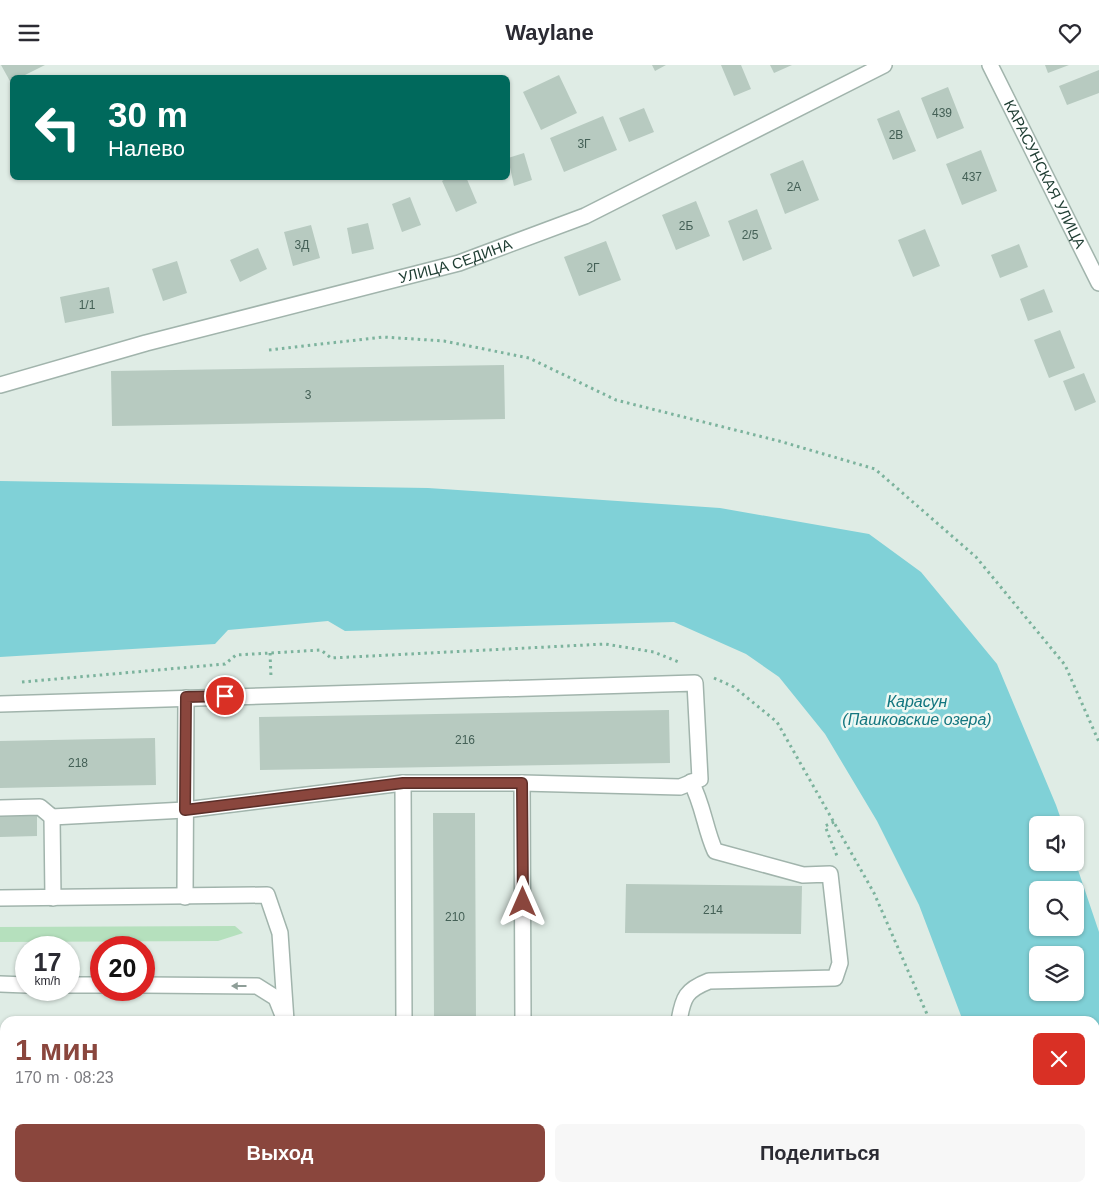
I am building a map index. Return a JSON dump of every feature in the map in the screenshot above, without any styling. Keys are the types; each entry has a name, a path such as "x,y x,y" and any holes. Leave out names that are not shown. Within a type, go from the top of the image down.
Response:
{"street":[{"name":"УЛИЦА СЕДИНА","path":"0,385 146,343 459,263 584,216 884,65"},
{"name":"КАРАСУНСКАЯ УЛИЦА","path":"990,65 1099,283"},
{"path":"0,704 695,683 700,779 680,787 522,783 403,783 185,810 52,817 40,807 0,808"},
{"path":"185,897 186,697"},
{"path":"680,1016 682,1005 691,988 710,981 835,978 840,963 830,874 803,875 715,851 708,835 700,798 691,782"},
{"path":"403,783 404,1016"},
{"path":"522,783 523,1016"},
{"path":"52,817 52,898"},
{"path":"0,898 268,895 280,933 286,1016"},
{"path":"0,984 15,985"},
{"path":"155,985 257,986 276,998 284,1016"}],"path":[{"path":"269,350 383,337 444,341 529,359 616,399 779,441 875,469 976,557 1065,665 1099,741"},
{"path":"20,682 225,664 236,655 320,650 331,658 605,644 654,652 690,667"},
{"path":"707,675 734,687 777,723 874,893 928,1016"},
{"path":"830,874 842,870 825,826 834,823"}],"green space":[{"path":"235,926 243,933 218,941 155,941 155,936 90,936 90,942 80,942 80,936 15,936 15,942 0,942 0,927"}],"water":[{"name":"Карасун (Пашковские озера)","path":"0,481 428,488 720,508 869,534 921,572 997,664 1060,816 1029,816 1029,871 1078,871 1082,881 1029,881 1029,936 1084,936 1084,888 1099,932 1099,1016 961,1016 919,905 877,821 825,734 779,677 746,654 674,622 345,631 328,621 228,630 215,644 0,657"}],"building":[{"path":"1,65 45,65 25,75 10,75 10,81"},
{"path":"652,65 666,65 655,71"},
{"path":"721,65 741,65 751,89 734,96"},
{"path":"770,65 792,65 774,73"},
{"path":"1045,65 1069,65 1048,73"},
{"path":"1099,70 1099,93 1067,105 1059,86"},
{"path":"559,75 577,113 541,130 523,92"},
{"path":"948,87 964,128 937,139 921,98"},
{"path":"644,108 654,132 629,142 619,118"},
{"path":"899,110 916,151 893,160 877,119"},
{"path":"603,116 617,150 564,172 550,138"},
{"path":"981,150 997,191 962,205 946,164"},
{"path":"524,153 532,180 514,186 510,157"},
{"path":"803,160 819,200 785,214 770,174"},
{"path":"467,180 477,203 456,212 442,181"},
{"path":"410,197 421,225 402,232 392,204"},
{"path":"696,201 710,236 676,250 662,215"},
{"path":"757,209 772,249 743,261 728,221"},
{"path":"368,223 374,249 352,254 347,228"},
{"path":"311,225 320,258 293,266 284,232"},
{"path":"925,229 940,266 913,277 898,240"},
{"path":"606,241 621,280 579,296 564,257"},
{"path":"1019,244 1028,267 1000,278 991,255"},
{"path":"258,248 267,269 240,282 230,260"},
{"path":"177,261 187,293 163,301 152,269"},
{"path":"109,287 114,313 65,323 60,297"},
{"path":"1044,289 1053,312 1028,321 1020,299"},
{"path":"1060,330 1075,368 1049,378 1034,340"},
{"path":"504,365 505,419 112,426 111,371"},
{"path":"1084,373 1096,402 1075,411 1063,381"},
{"path":"669,710 670,763 260,770 259,717"},
{"path":"155,738 156,785 0,788 0,741"},
{"path":"37,813 37,836 0,837 0,814"},
{"path":"433,813 475,813 476,1016 434,1016"},
{"path":"626,884 802,886 801,934 625,933"}],"route":[{"path":"225,696 186,697 185,810 403,783 522,783 523,902"}]}
